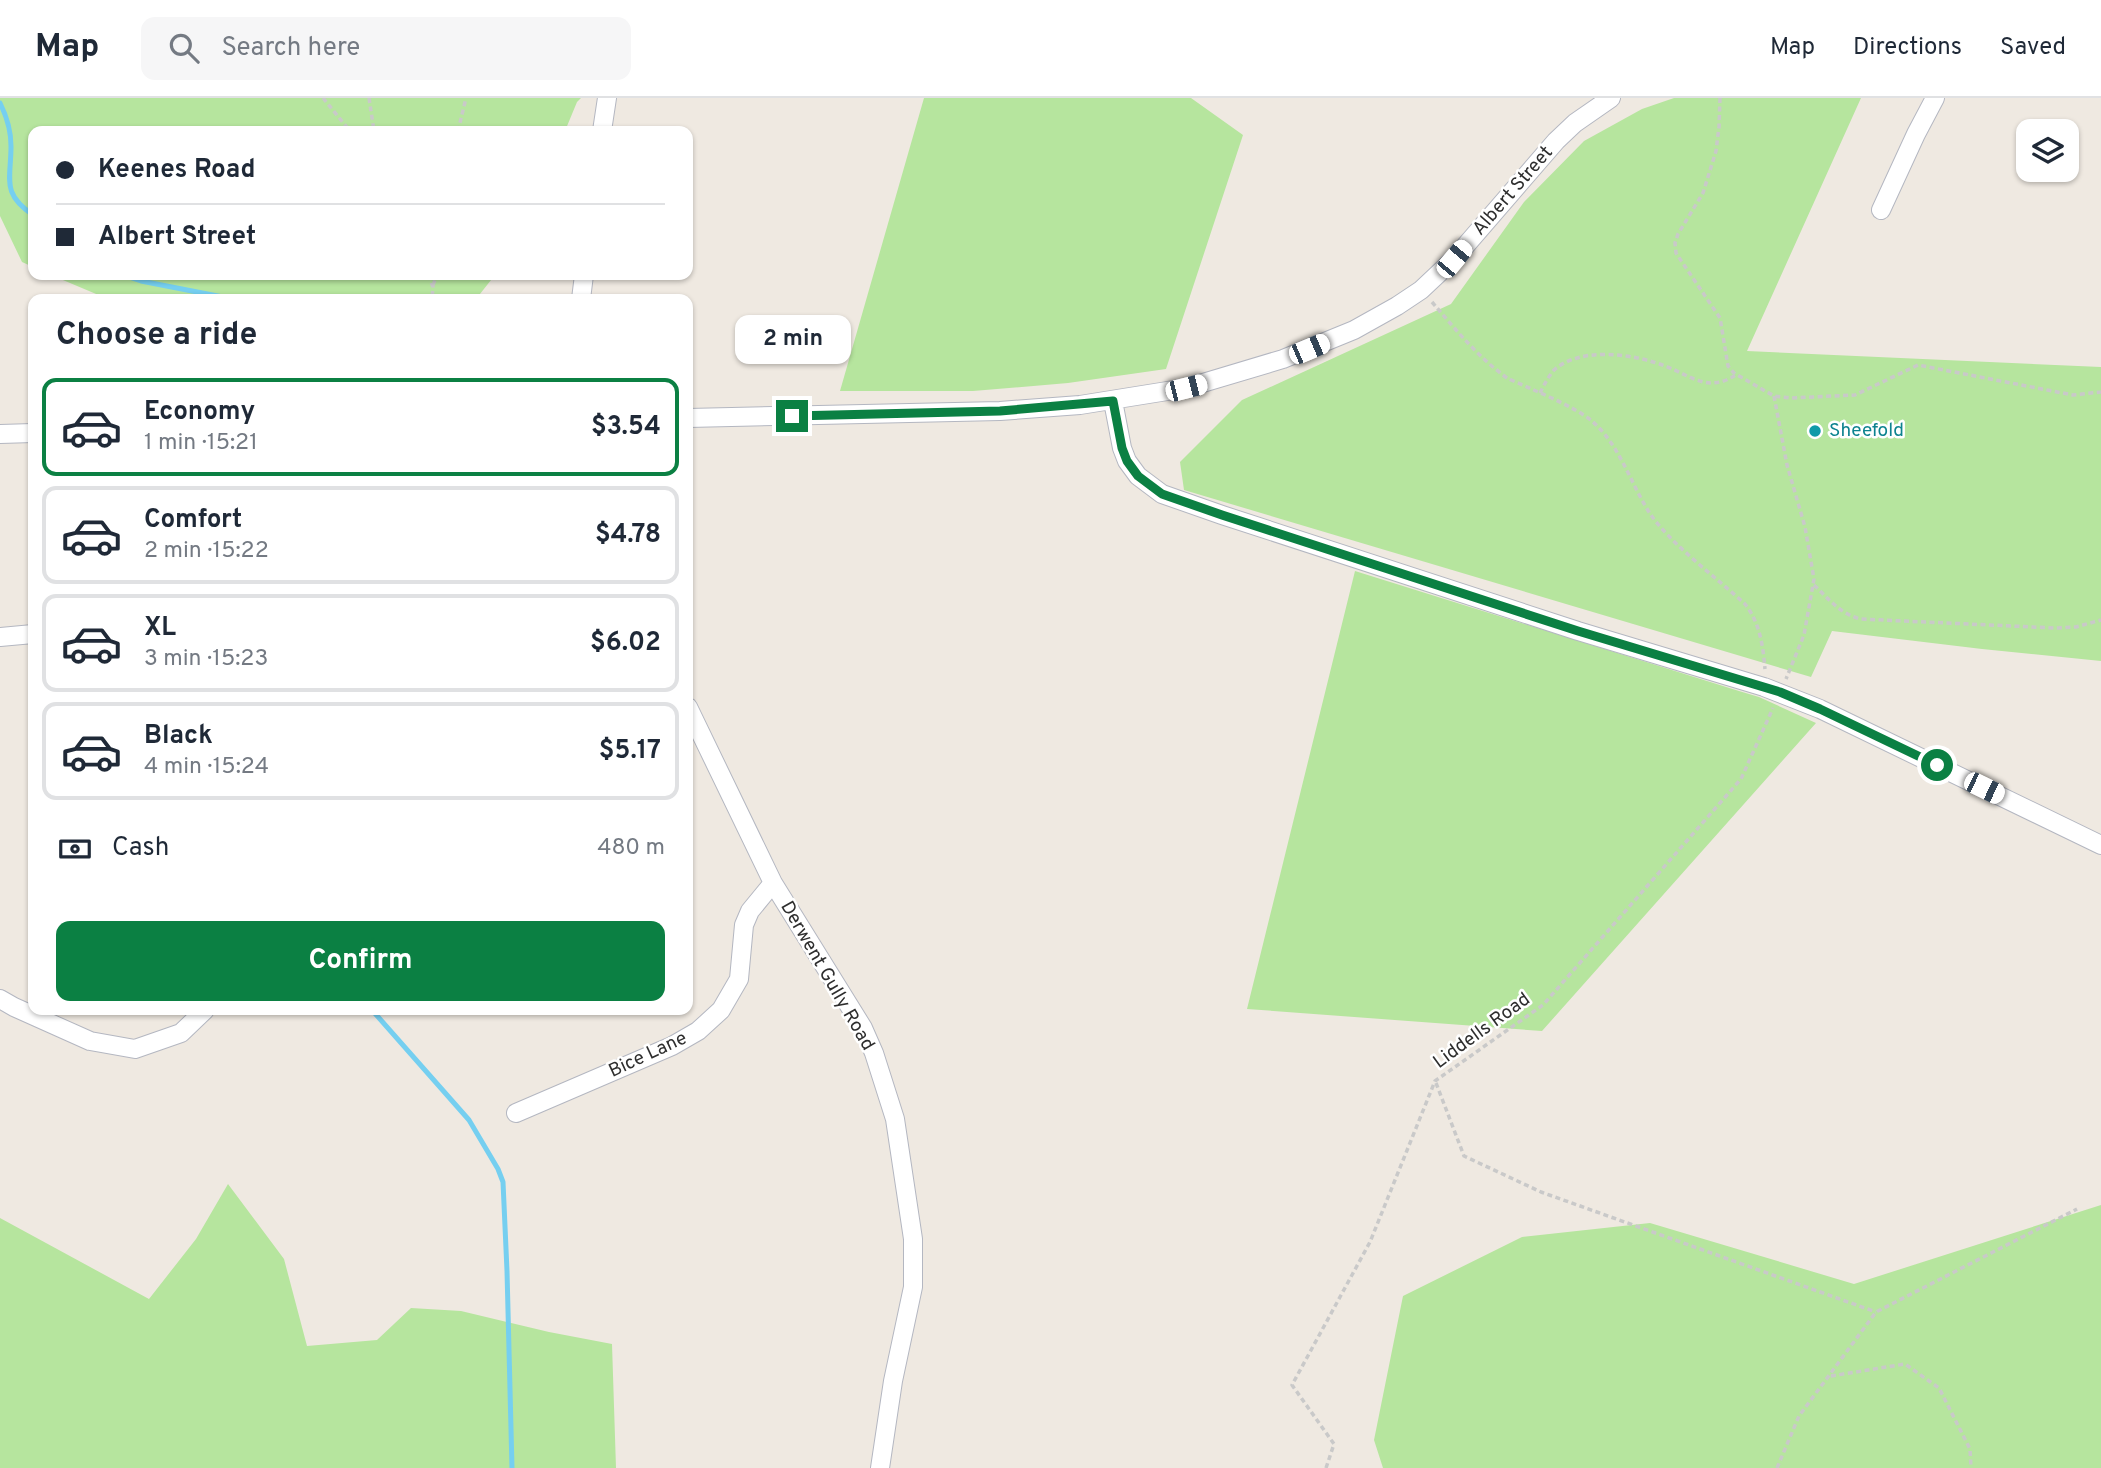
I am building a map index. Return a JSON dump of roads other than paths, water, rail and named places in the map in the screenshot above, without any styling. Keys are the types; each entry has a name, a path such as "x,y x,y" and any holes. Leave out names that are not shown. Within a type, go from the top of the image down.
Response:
{"street":[{"path":"603,126 607,98"},
{"name":"Albert Street","path":"693,418 1000,411 1113,401 1186,388 1283,359 1354,330 1421,290 1454,259 1556,141 1575,123 1611,98"},
{"path":"1881,210 1935,98"},
{"path":"1113,401 1127,461 1138,476 1162,494 1564,626 1774,690 1820,709 2101,845"},
{"path":"0,434 28,433"},
{"path":"0,637 28,634"},
{"name":"Derwent Gully Road","path":"693,717 774,883 863,1028 895,1119 913,1239 913,1287 893,1381 880,1468"},
{"name":"Bice Lane","path":"516,1113 672,1046 698,1031 721,1010 739,979 744,925 750,911 774,883"},
{"path":"0,999 28,1013"},
{"path":"32,1015 90,1041 135,1049 181,1033 200,1015"}],"waterway":[{"path":"0,103 10,135 10,185 16,200 28,211"},
{"path":"138,280 207,294"},
{"path":"376,1015 469,1120 503,1182 512,1468"}],"place":[{"name":"Sheefold","path":"1815,431"}]}
